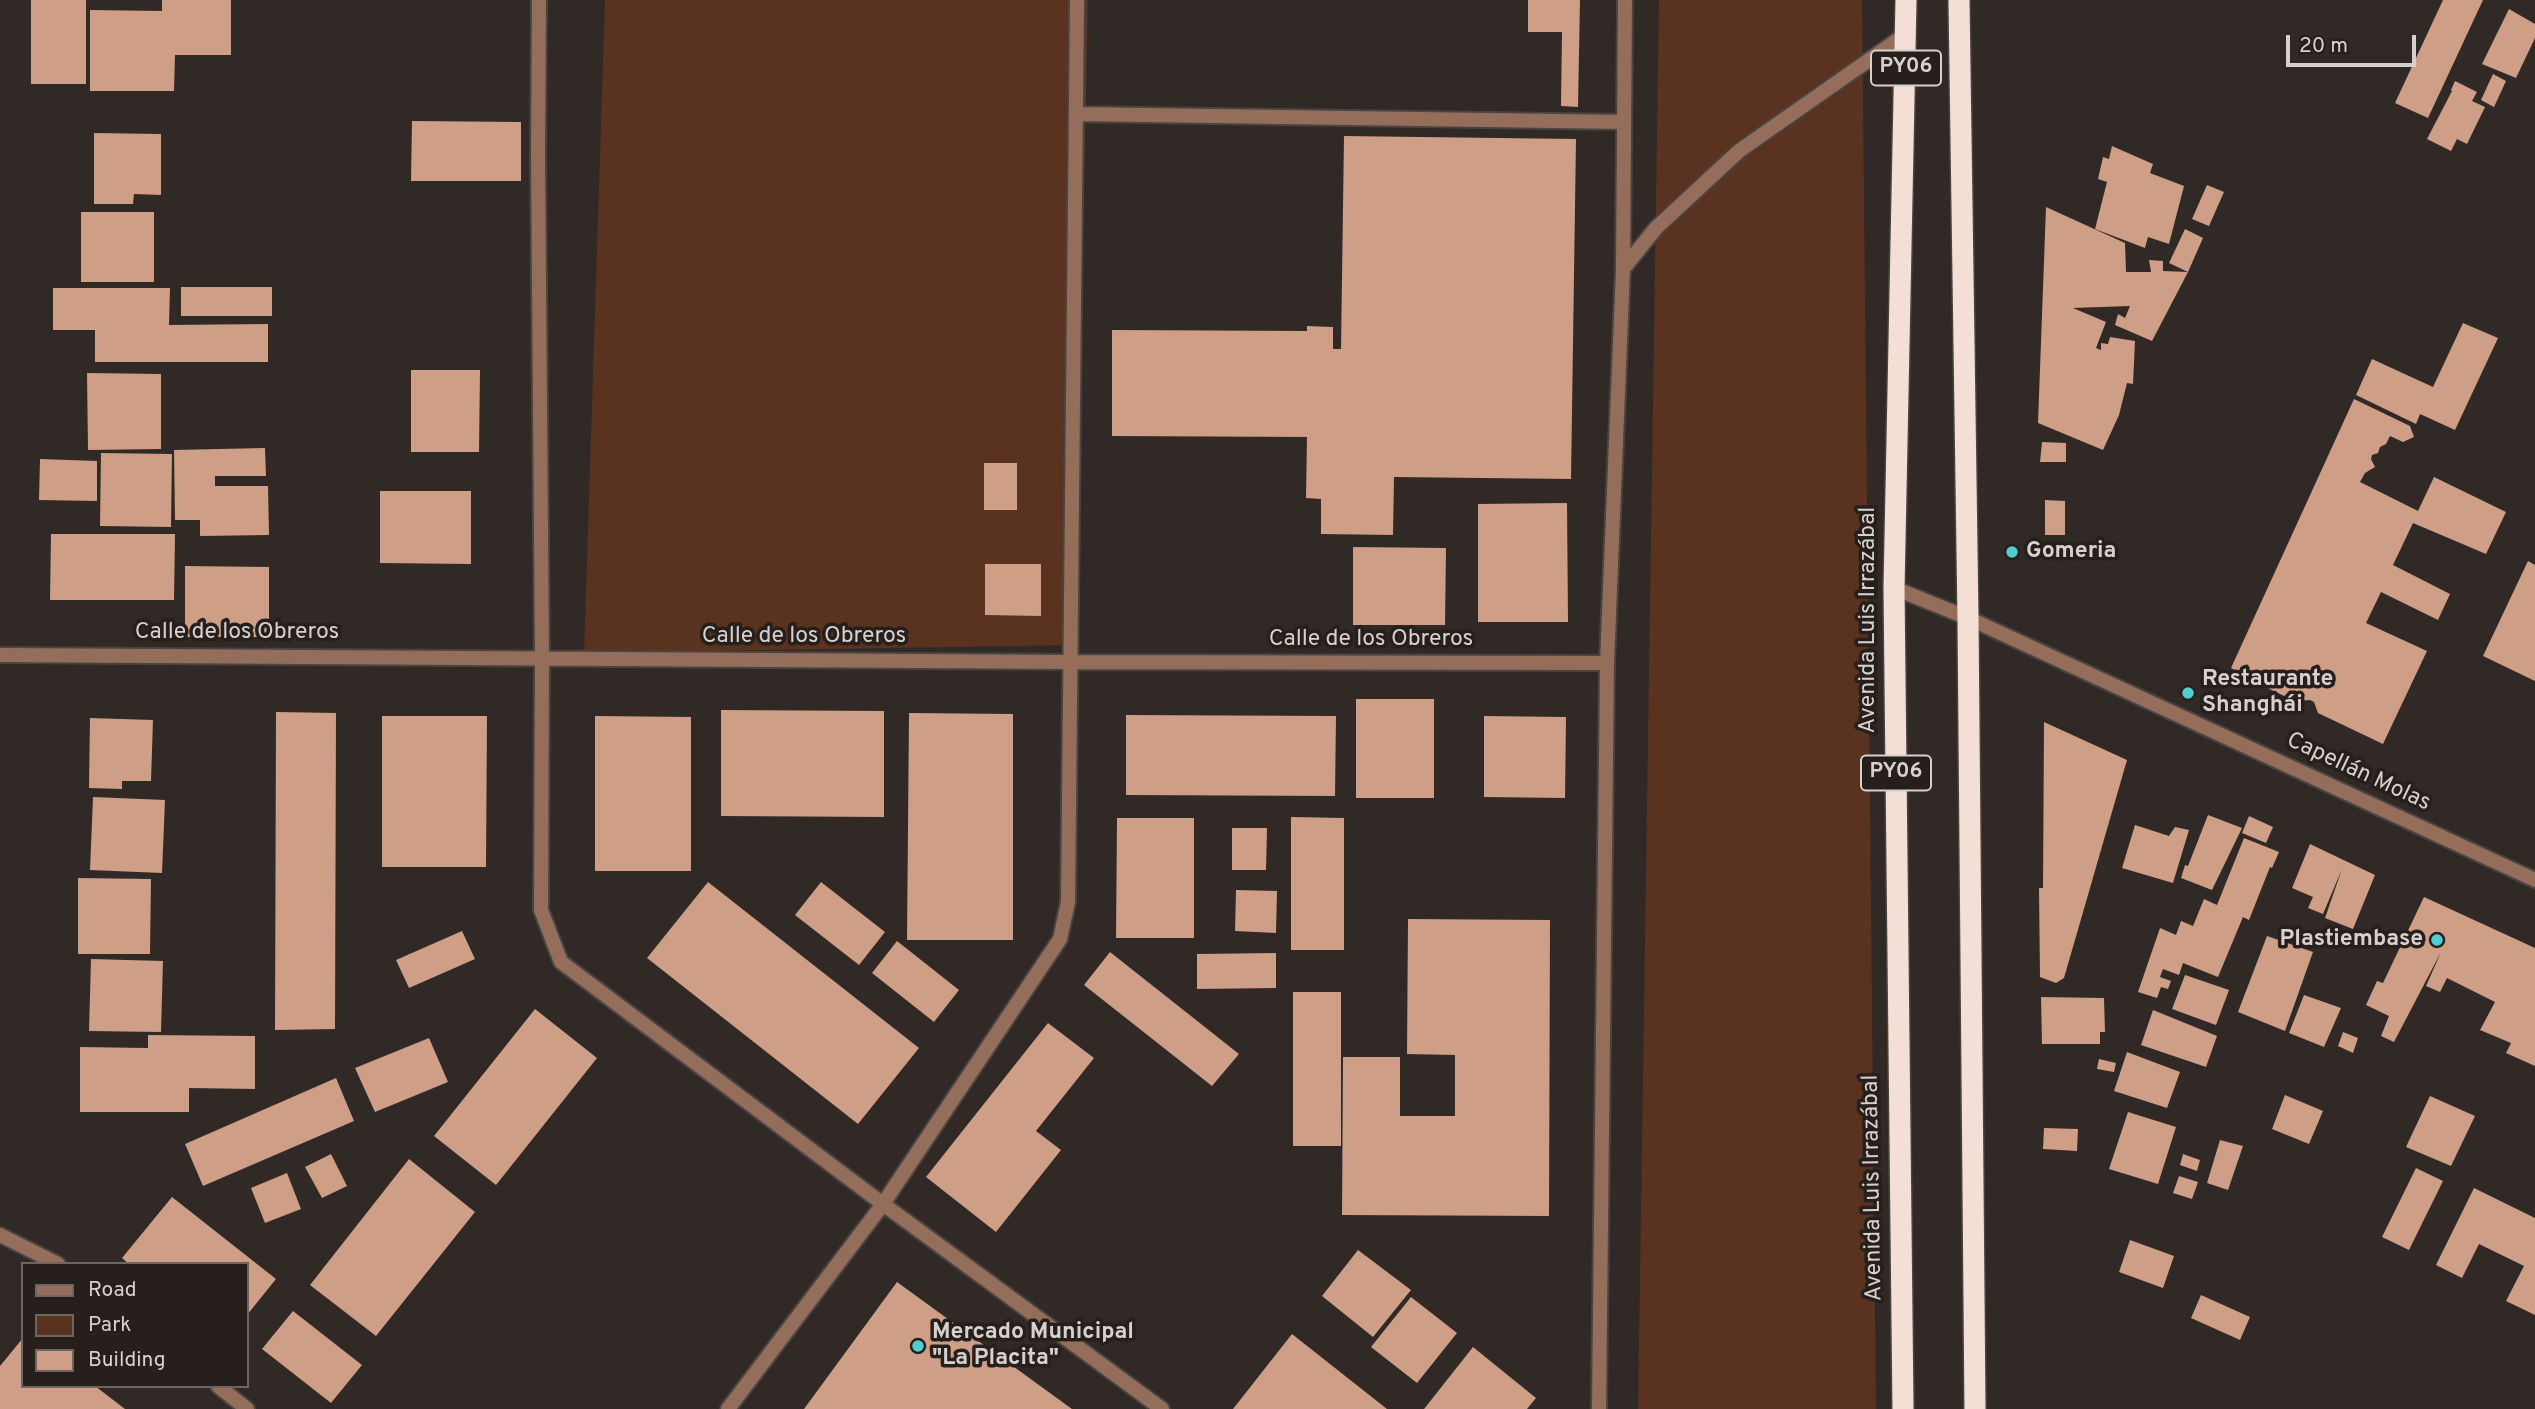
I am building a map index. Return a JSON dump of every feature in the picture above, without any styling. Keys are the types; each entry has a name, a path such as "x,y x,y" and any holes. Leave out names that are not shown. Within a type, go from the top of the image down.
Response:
{"highway":[{"name":"Avenida Luis Irrazábal","path":"1903,1409 1894,588 1906,0"},
{"name":"PY06","path":"1959,0 1975,1409"}],"street":[{"path":"539,0 541,910 561,962 1162,1409"},
{"path":"728,1409 883,1204 1060,939 1069,902 1077,0"},
{"path":"1599,1409 1607,663 1623,269 1625,0"},
{"path":"1623,269 1656,228 1739,151 1906,34"},
{"path":"1076,114 1624,122"},
{"name":"Capellán Molas","path":"1894,588 1968,618 2535,880"},
{"name":"Calle de los Obreros","path":"0,655 1607,663"},
{"path":"0,1235 54,1262"},
{"path":"221,1388 247,1409"}],"green space":[{"path":"605,0 1088,0 1074,645 584,653"},
{"path":"1659,0 1862,0 1876,1409 1638,1409"}],"building":[{"path":"31,0 86,0 86,84 31,84"},
{"path":"162,0 231,0 231,55 175,55 174,91 90,91 90,10 162,11"},
{"path":"1528,0 1580,0 1578,107 1561,106 1562,32 1528,32"},
{"path":"2443,0 2483,0 2428,118 2395,103"},
{"path":"2509,9 2535,24 2535,38 2516,78 2482,64"},
{"path":"2493,74 2506,81 2494,107 2481,100"},
{"path":"2455,81 2477,92 2472,101 2485,107 2467,144 2457,139 2451,151 2427,139"},
{"path":"412,121 521,122 521,181 411,181"},
{"path":"94,133 161,134 161,195 134,194 133,204 94,204"},
{"path":"1344,136 1576,139 1571,479 1394,477 1393,535 1321,534 1321,499 1306,498 1307,437 1112,436 1112,330 1307,331 1307,326 1333,327 1333,349 1341,349"},
{"path":"2112,146 2153,164 2150,173 2184,186 2169,244 2148,237 2145,248 2095,229 2107,182 2098,179 2103,157 2109,159"},
{"path":"2207,185 2224,192 2209,226 2192,219"},
{"path":"2046,207 2125,243 2126,272 2151,272 2149,260 2163,261 2163,271 2188,272 2152,341 2115,325 2118,314 2125,318 2130,306 2073,308 2106,322 2096,348 2101,350 2101,343 2108,344 2110,337 2135,341 2133,384 2127,383 2119,415 2103,450 2038,423"},
{"path":"81,212 154,212 154,282 81,282"},
{"path":"2185,229 2203,238 2188,272 2169,263"},
{"path":"181,287 272,287 272,316 181,316"},
{"path":"53,288 170,288 169,325 268,324 268,362 95,362 95,330 53,330"},
{"path":"2463,323 2498,338 2455,430 2420,414 2416,424 2356,395 2372,359 2433,387"},
{"path":"411,370 480,370 479,452 411,452"},
{"path":"87,373 161,374 161,449 88,450"},
{"path":"2354,399 2410,426 2414,437 2403,442 2390,436 2378,453 2372,455 2375,467 2365,473 2360,482 2418,511 2434,477 2506,512 2486,554 2413,523 2393,565 2450,594 2438,620 2381,592 2366,623 2427,651 2383,744 2318,713 2314,702 2310,700 2295,701 2263,686 2255,672 2242,674 2231,668"},
{"path":"2042,442 2066,443 2066,462 2040,462"},
{"path":"265,448 266,476 215,476 215,486 268,486 269,535 200,536 200,520 175,520 174,450"},
{"path":"101,453 172,454 171,527 100,526"},
{"path":"40,459 97,461 97,501 39,500"},
{"path":"984,463 1017,463 1017,510 984,510"},
{"path":"380,491 471,491 471,564 380,563"},
{"path":"2045,500 2065,501 2065,535 2045,535"},
{"path":"1567,503 1568,622 1478,622 1478,504"},
{"path":"51,534 175,534 174,600 50,600"},
{"path":"1353,547 1446,548 1445,625 1353,625"},
{"path":"2528,561 2535,565 2535,681 2483,656"},
{"path":"985,564 1041,564 1041,616 985,615"},
{"path":"185,566 269,567 269,637 185,637"},
{"path":"1356,699 1434,699 1434,798 1356,798"},
{"path":"721,710 884,711 884,817 721,816"},
{"path":"276,712 336,713 335,1029 275,1030"},
{"path":"909,713 1013,714 1013,940 907,940"},
{"path":"1126,715 1336,716 1335,796 1126,795"},
{"path":"382,716 487,716 486,867 382,867"},
{"path":"595,716 691,717 691,871 595,871"},
{"path":"1484,716 1566,717 1565,798 1484,797"},
{"path":"90,718 153,720 151,781 122,781 122,789 89,788"},
{"path":"2044,722 2127,760 2064,978 2056,983 2040,977 2039,888 2043,888"},
{"path":"93,797 165,800 162,873 90,870"},
{"path":"2208,815 2242,828 2212,890 2181,878"},
{"path":"2249,816 2273,827 2266,843 2242,833"},
{"path":"1291,817 1344,818 1344,950 1291,950"},
{"path":"1117,818 1194,818 1194,938 1116,938"},
{"path":"2135,825 2169,836 2175,827 2189,830 2173,883 2122,868"},
{"path":"1232,828 1267,828 1266,870 1232,870"},
{"path":"2244,838 2279,852 2272,868 2270,867 2249,920 2243,917 2218,977 2183,963 2179,975 2163,969 2160,977 2171,981 2168,989 2161,987 2157,998 2138,992 2160,928 2176,935 2181,921 2193,926 2204,899 2217,905"},
{"path":"2310,844 2375,875 2353,929 2325,918 2342,869 2323,914 2308,908 2313,897 2292,888"},
{"path":"78,878 151,879 150,954 78,954"},
{"path":"708,882 919,1048 858,1124 647,958"},
{"path":"821,882 885,932 859,965 795,915"},
{"path":"1236,890 1277,891 1276,933 1235,931"},
{"path":"2424,897 2535,948 2535,1066 2506,1053 2511,1043 2480,1030 2495,1002 2447,978 2440,992 2426,986 2441,952 2394,1042 2381,1036 2389,1016 2366,1005 2377,981 2383,983"},
{"path":"1408,919 1550,920 1549,1216 1342,1215 1343,1057 1400,1057 1400,1116 1455,1116 1455,1055 1407,1054"},
{"path":"462,931 475,959 409,988 396,960"},
{"path":"2267,936 2313,952 2285,1031 2238,1012"},
{"path":"897,941 959,990 934,1022 872,973"},
{"path":"1110,952 1239,1054 1212,1086 1084,985"},
{"path":"1276,953 1276,988 1197,989 1197,954"},
{"path":"91,959 163,961 161,1032 89,1031"},
{"path":"2185,975 2229,990 2216,1025 2172,1009"},
{"path":"1293,992 1341,992 1341,1146 1293,1146"},
{"path":"2304,995 2341,1008 2324,1047 2289,1033"},
{"path":"2041,997 2104,998 2105,1032 2100,1032 2100,1044 2042,1044"},
{"path":"535,1009 597,1058 496,1185 434,1136"},
{"path":"2153,1010 2217,1036 2206,1067 2141,1045"},
{"path":"1048,1023 1094,1058 1036,1131 1061,1150 996,1232 926,1177"},
{"path":"2343,1032 2358,1038 2353,1053 2338,1046"},
{"path":"148,1035 255,1036 255,1089 189,1088 189,1112 80,1112 80,1047 148,1048"},
{"path":"429,1038 448,1082 375,1112 355,1068"},
{"path":"2127,1052 2180,1072 2167,1108 2114,1091"},
{"path":"2099,1059 2116,1063 2114,1072 2097,1069"},
{"path":"336,1078 354,1121 203,1186 185,1144"},
{"path":"2285,1095 2323,1111 2309,1144 2272,1129"},
{"path":"2430,1096 2475,1116 2451,1166 2406,1147"},
{"path":"2128,1112 2176,1127 2158,1184 2109,1169"},
{"path":"2044,1128 2078,1129 2077,1151 2043,1149"},
{"path":"2220,1140 2243,1146 2228,1190 2207,1183"},
{"path":"331,1154 347,1186 322,1198 305,1167"},
{"path":"2183,1154 2200,1160 2197,1171 2180,1165"},
{"path":"409,1159 475,1212 376,1336 310,1285"},
{"path":"2416,1168 2443,1181 2409,1250 2382,1237"},
{"path":"287,1173 301,1209 265,1223 251,1188"},
{"path":"2179,1176 2198,1182 2192,1199 2173,1193"},
{"path":"2474,1188 2535,1218 2535,1315 2506,1301 2524,1266 2479,1244 2462,1278 2436,1265"},
{"path":"172,1197 276,1279 248,1314 248,1262 127,1262 122,1258"},
{"path":"2130,1240 2174,1256 2163,1288 2119,1272"},
{"path":"1358,1250 1411,1290 1373,1337 1322,1296"},
{"name":"Mercado Municipal \"La Placita\"","path":"897,1282 1072,1409 804,1409"},
{"path":"2201,1295 2250,1317 2240,1340 2191,1318"},
{"path":"1411,1297 1457,1333 1417,1383 1371,1347"},
{"path":"293,1311 362,1365 331,1403 262,1349"},
{"path":"1292,1334 1387,1409 1233,1409"},
{"path":"21,1340 21,1388 98,1388 125,1409 0,1409 0,1366"},
{"path":"1473,1347 1536,1398 1527,1409 1424,1409"}],"place":[{"name":"Gomeria","path":"2012,552"},
{"name":"Restaurante Shanghái","path":"2188,693"},
{"name":"Plastiembase","path":"2437,940"},
{"name":"Mercado Municipal \"La Placita\"","path":"918,1346"}]}
